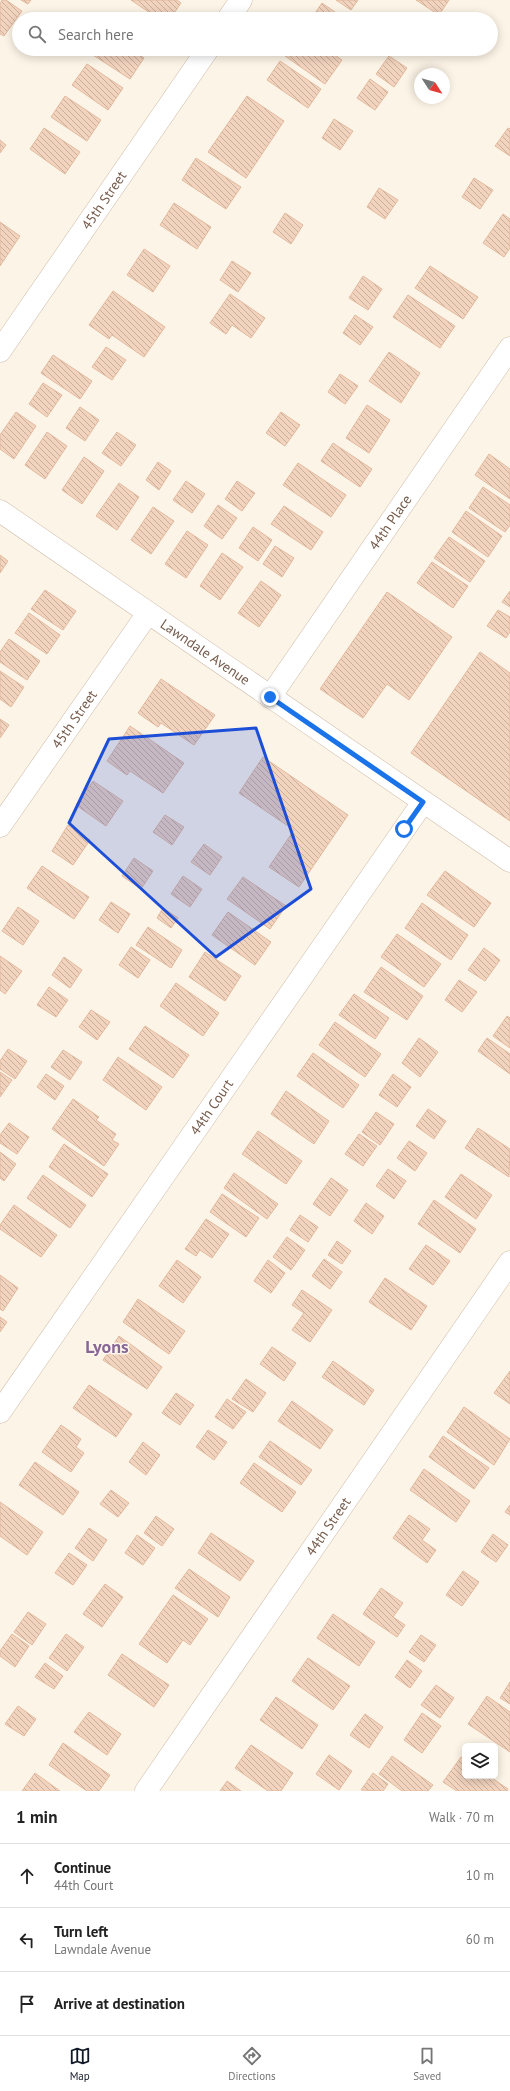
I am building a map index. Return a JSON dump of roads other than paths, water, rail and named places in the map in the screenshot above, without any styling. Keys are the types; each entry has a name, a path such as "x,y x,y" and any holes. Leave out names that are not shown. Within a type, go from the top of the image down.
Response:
{"street":[{"path":"233,12 241,0"},
{"name":"45th Street","path":"0,351 203,56"},
{"name":"44th Place","path":"270,697 510,348"},
{"name":"Lawndale Avenue","path":"0,511 510,861"},
{"name":"45th Street","path":"0,826 148,613"},
{"name":"44th Court","path":"0,1412 423,802"},
{"name":"44th Street","path":"146,1791 510,1262"}],"district":[{"name":"Lyons","path":"107,1346"}]}
